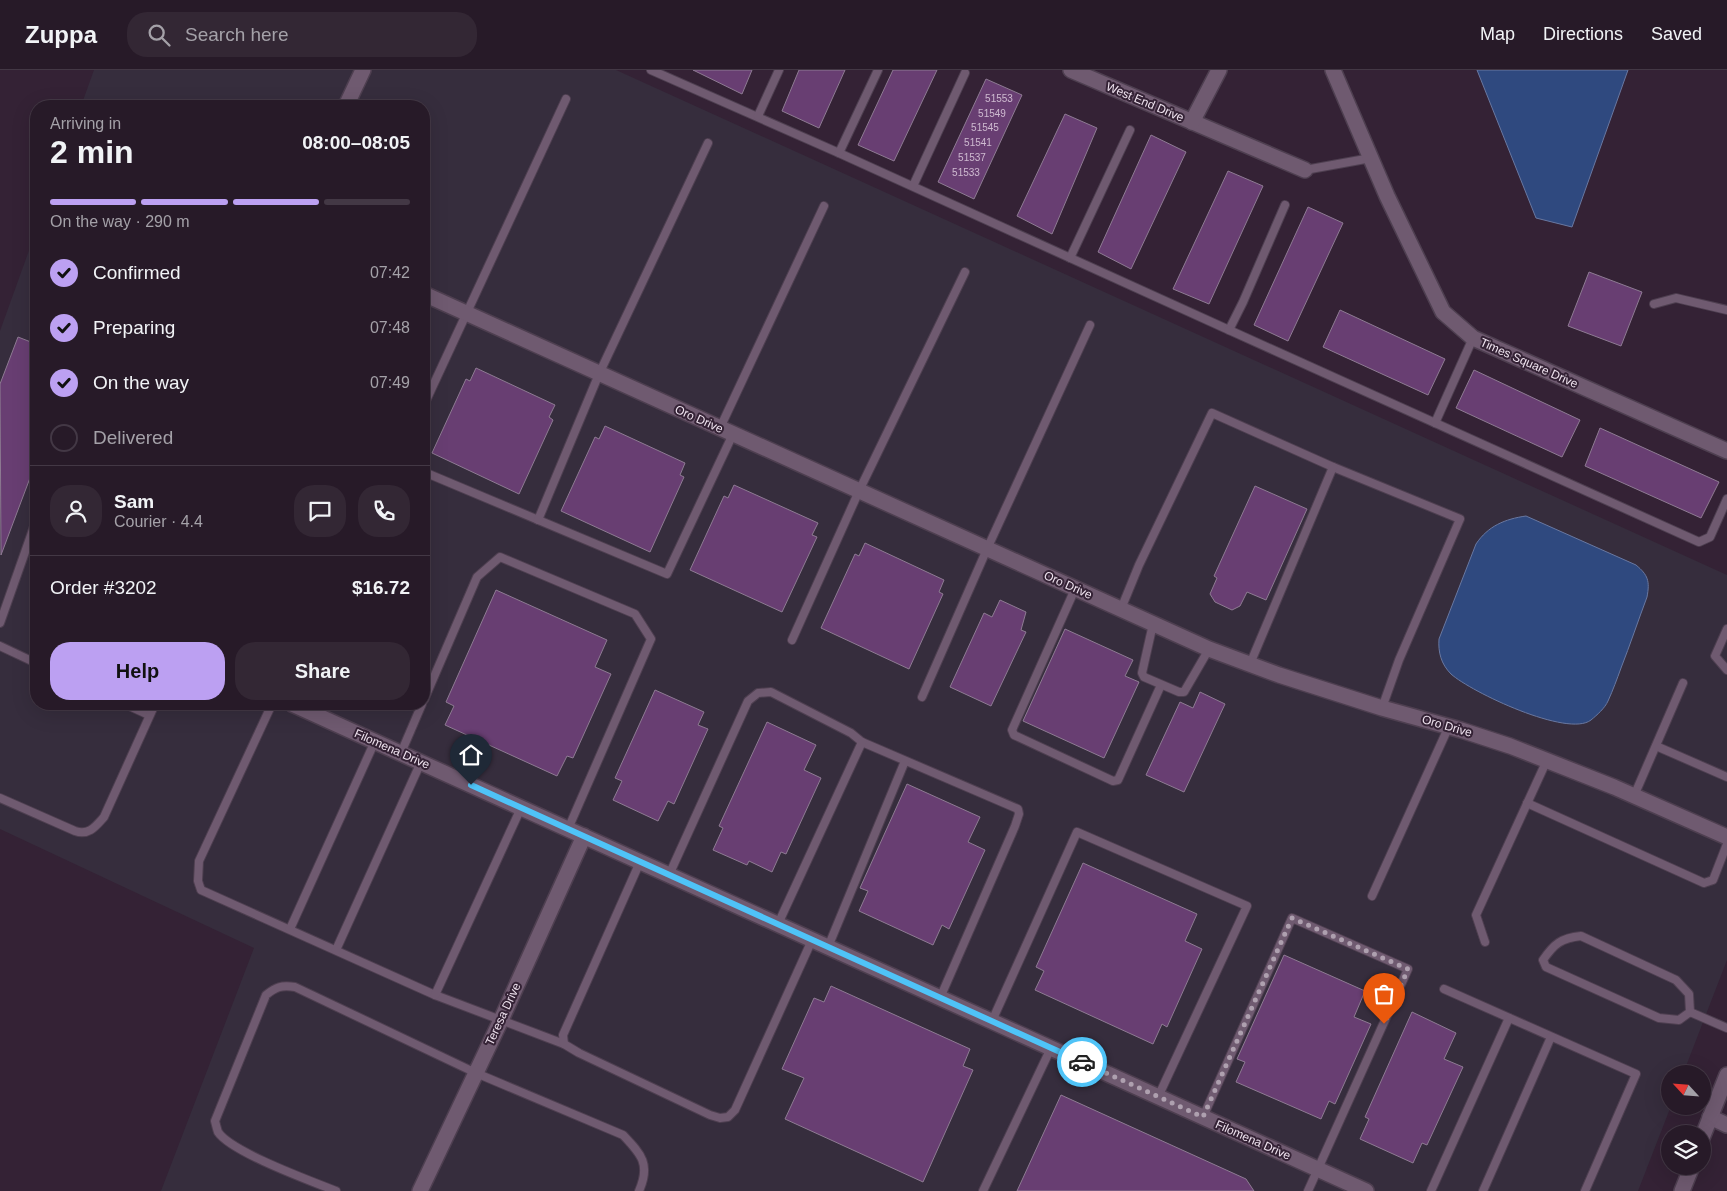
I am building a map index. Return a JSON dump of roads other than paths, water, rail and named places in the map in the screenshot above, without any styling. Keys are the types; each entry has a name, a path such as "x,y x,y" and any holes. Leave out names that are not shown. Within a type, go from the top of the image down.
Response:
{"street":[{"path":"349,100 363,70"},
{"name":"West End Drive","path":"1070,70 1305,170"},
{"name":"West End Drive","path":"1192,122 1219,70"},
{"name":"Times Square Drive","path":"1333,70 1387,196 1443,312 1473,338 1727,451"},
{"name":"Oro Drive","path":"430,297 1209,649 1382,708 1449,726 1510,746 1727,836"},
{"name":"Filomena Drive","path":"310,710 521,808 1366,1191"},
{"name":"Teresa Drive","path":"420,1191 501,1020 584,836"},
{"path":"1707,1125 1727,1074"},
{"path":"1710,1117 1727,1125"},
{"path":"1682,1191 1688,1175"}],"lane":[{"path":"651,70 758,116 1699,542 1710,537 1727,499"},
{"path":"758,116 779,70"},
{"path":"839,153 878,70"},
{"path":"913,186 965,73"},
{"path":"430,392 566,99"},
{"path":"1070,258 1130,130"},
{"path":"538,520 600,374 708,143"},
{"path":"1305,170 1371,158"},
{"path":"1229,330 1285,204"},
{"path":"430,475 667,574 726,431 824,206"},
{"path":"792,640 859,491 965,272"},
{"path":"1654,304 1676,298 1727,310"},
{"path":"922,697 987,549 1090,325"},
{"path":"1435,423 1473,338"},
{"path":"1121,610 1139,565 1212,413 1460,519 1399,660 1382,708"},
{"path":"1250,664 1333,466"},
{"path":"0,623 30,538"},
{"path":"430,686 477,577 500,557 635,614 651,639 568,829"},
{"path":"1075,589 1012,730 1014,735 1113,782 1118,780 1162,684"},
{"path":"1153,624 1142,673 1144,677 1179,692 1184,692 1209,649"},
{"path":"1727,629 1715,656 1727,670"},
{"path":"0,646 30,660"},
{"path":"1634,796 1683,683"},
{"path":"670,875 748,701 758,693 771,692 851,733 862,742 1018,809 1019,814 940,998"},
{"path":"139,710 150,715"},
{"path":"0,798 80,832 91,831 104,816 152,710"},
{"path":"269,710 199,861 198,881 201,890 435,995 564,1044 710,1115 728,1118 735,1110 812,940"},
{"path":"401,753 419,710"},
{"path":"1372,896 1449,726"},
{"path":"290,929 375,741"},
{"path":"778,924 862,742"},
{"path":"1656,746 1727,777"},
{"path":"1484,942 1476,915 1547,760"},
{"path":"828,947 906,761"},
{"path":"336,950 421,762"},
{"path":"1527,803 1704,883 1712,880 1727,844"},
{"path":"435,995 521,808"},
{"path":"992,1021 1077,832 1247,906 1158,1097"},
{"path":"564,1044 563,1035 640,862"},
{"path":"1203,1117 1292,918 1408,969 1308,1191"},
{"path":"1581,936 1676,980 1689,994 1690,1012 1679,1020 1659,1018 1546,967 1543,960 1552,947 1566,938 1581,936"},
{"path":"336,1191 252,1155 228,1142 218,1132 215,1121 266,995 275,987 283,985 294,987 476,1073 623,1135 641,1154 645,1177 639,1191"},
{"path":"1444,989 1636,1074 1585,1191"},
{"path":"1690,1012 1727,1028"},
{"path":"1431,1191 1509,1018"},
{"path":"1482,1191 1551,1037"},
{"path":"984,1191 1051,1048"}],"water":[{"path":"1477,70 1628,70 1572,227 1536,218"},
{"path":"1526,516 1636,565 1647,579 1647,597 1608,701 1603,709 1591,720 1579,724 1562,723 1542,718 1478,691 1451,674 1445,666 1440,653 1439,639 1476,544 1486,532 1498,524"}]}
